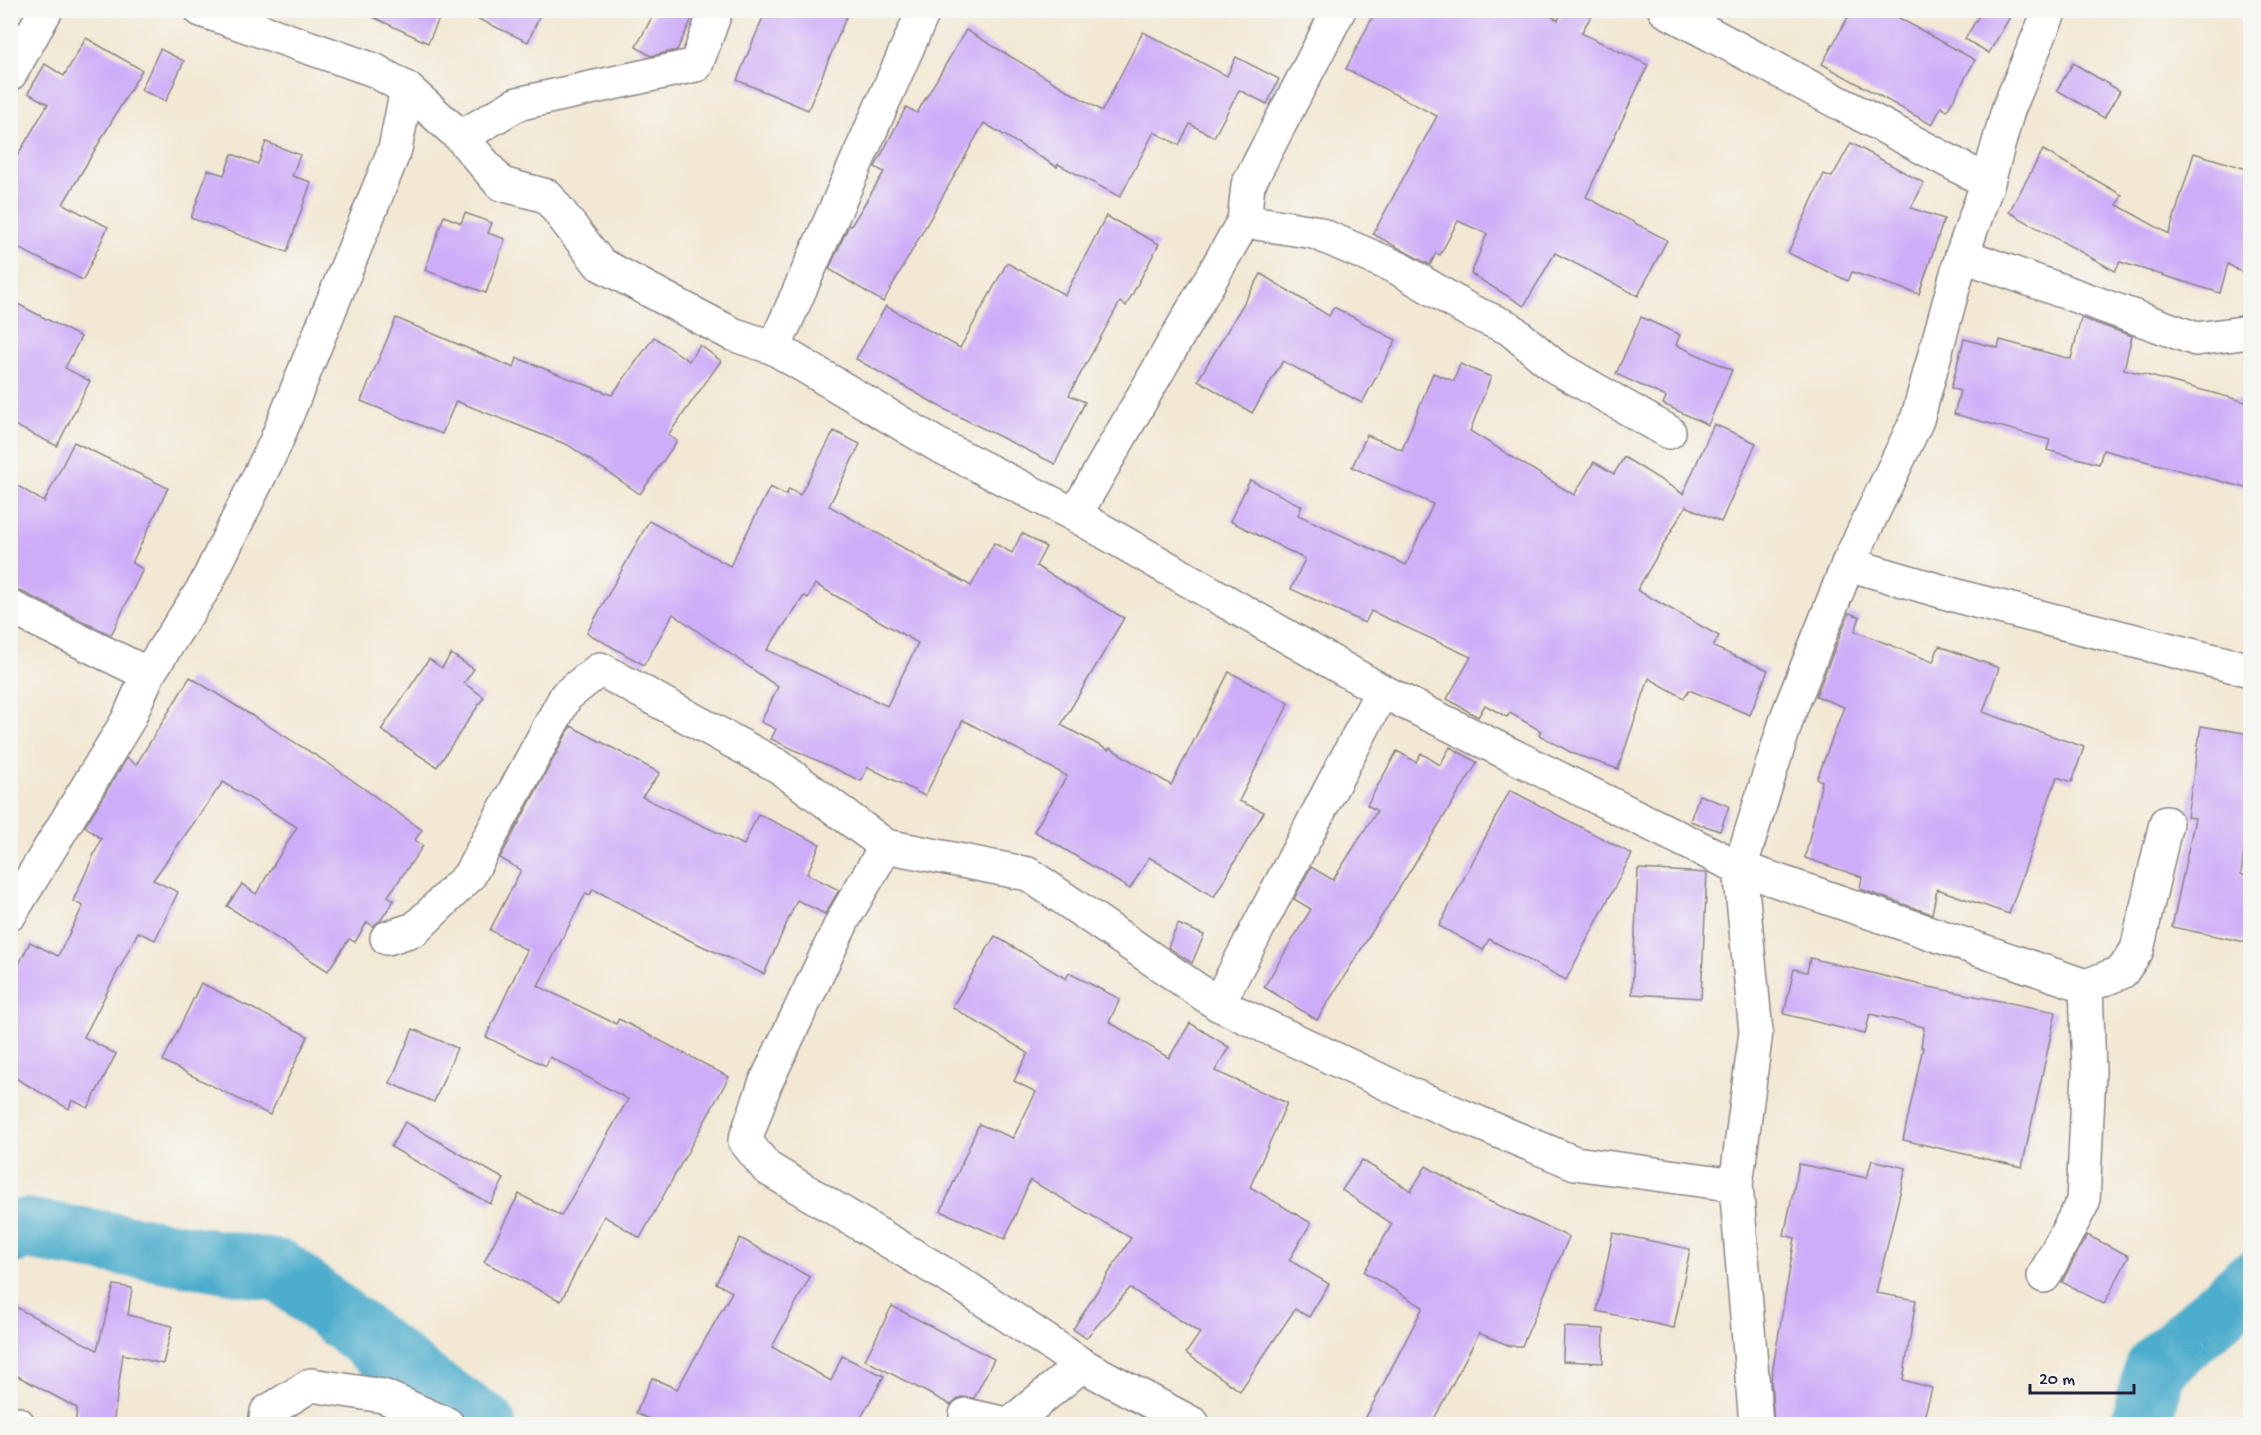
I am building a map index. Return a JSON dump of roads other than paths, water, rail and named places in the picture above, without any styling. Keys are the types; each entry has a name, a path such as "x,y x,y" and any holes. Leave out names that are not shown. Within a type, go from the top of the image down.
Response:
{"street":[{"path":"10,74 46,10"},
{"path":"201,10 374,70 407,89 461,137 501,184 548,196 600,264 732,334 774,348 936,444 1076,515 1382,691 1740,868 2086,986 2122,972 2137,950 2166,824"},
{"path":"461,137 518,104 696,65 716,10"},
{"path":"774,348 924,10"},
{"path":"1076,515 1244,221 1248,185 1339,10"},
{"path":"1665,10 1988,182"},
{"path":"1756,1425 1736,1185 1756,1032 1740,868 1788,715 1848,564 1917,420 1962,255 1988,182 2008,110 2050,10"},
{"path":"10,914 128,720 148,674 205,586 275,444 395,149 407,89"},
{"path":"1244,221 1314,232 1398,268 1470,310 1509,328 1554,366 1669,432"},
{"path":"1962,255 2196,339 2250,332"},
{"path":"1848,564 1968,599 2250,670"},
{"path":"10,607 148,674"},
{"path":"387,938 415,930 469,876 566,696 600,669 778,766 886,846 1028,874 1218,1004 1407,1093 1575,1162 1736,1185"},
{"path":"1218,1004 1382,691"},
{"path":"886,846 844,918 765,1084 745,1141 767,1168 964,1286 1082,1365 1193,1425"},
{"path":"2044,1276 2083,1202 2089,1072 2086,986"},
{"path":"966,1415 1008,1425 1082,1365"},
{"path":"265,1425 267,1412 311,1385 383,1396 447,1425"},
{"path":"10,1422 18,1425"}],"waterway":[{"path":"10,1234 26,1229 281,1271 428,1386 485,1424"},
{"path":"2141,1424 2155,1368 2250,1283"}]}
